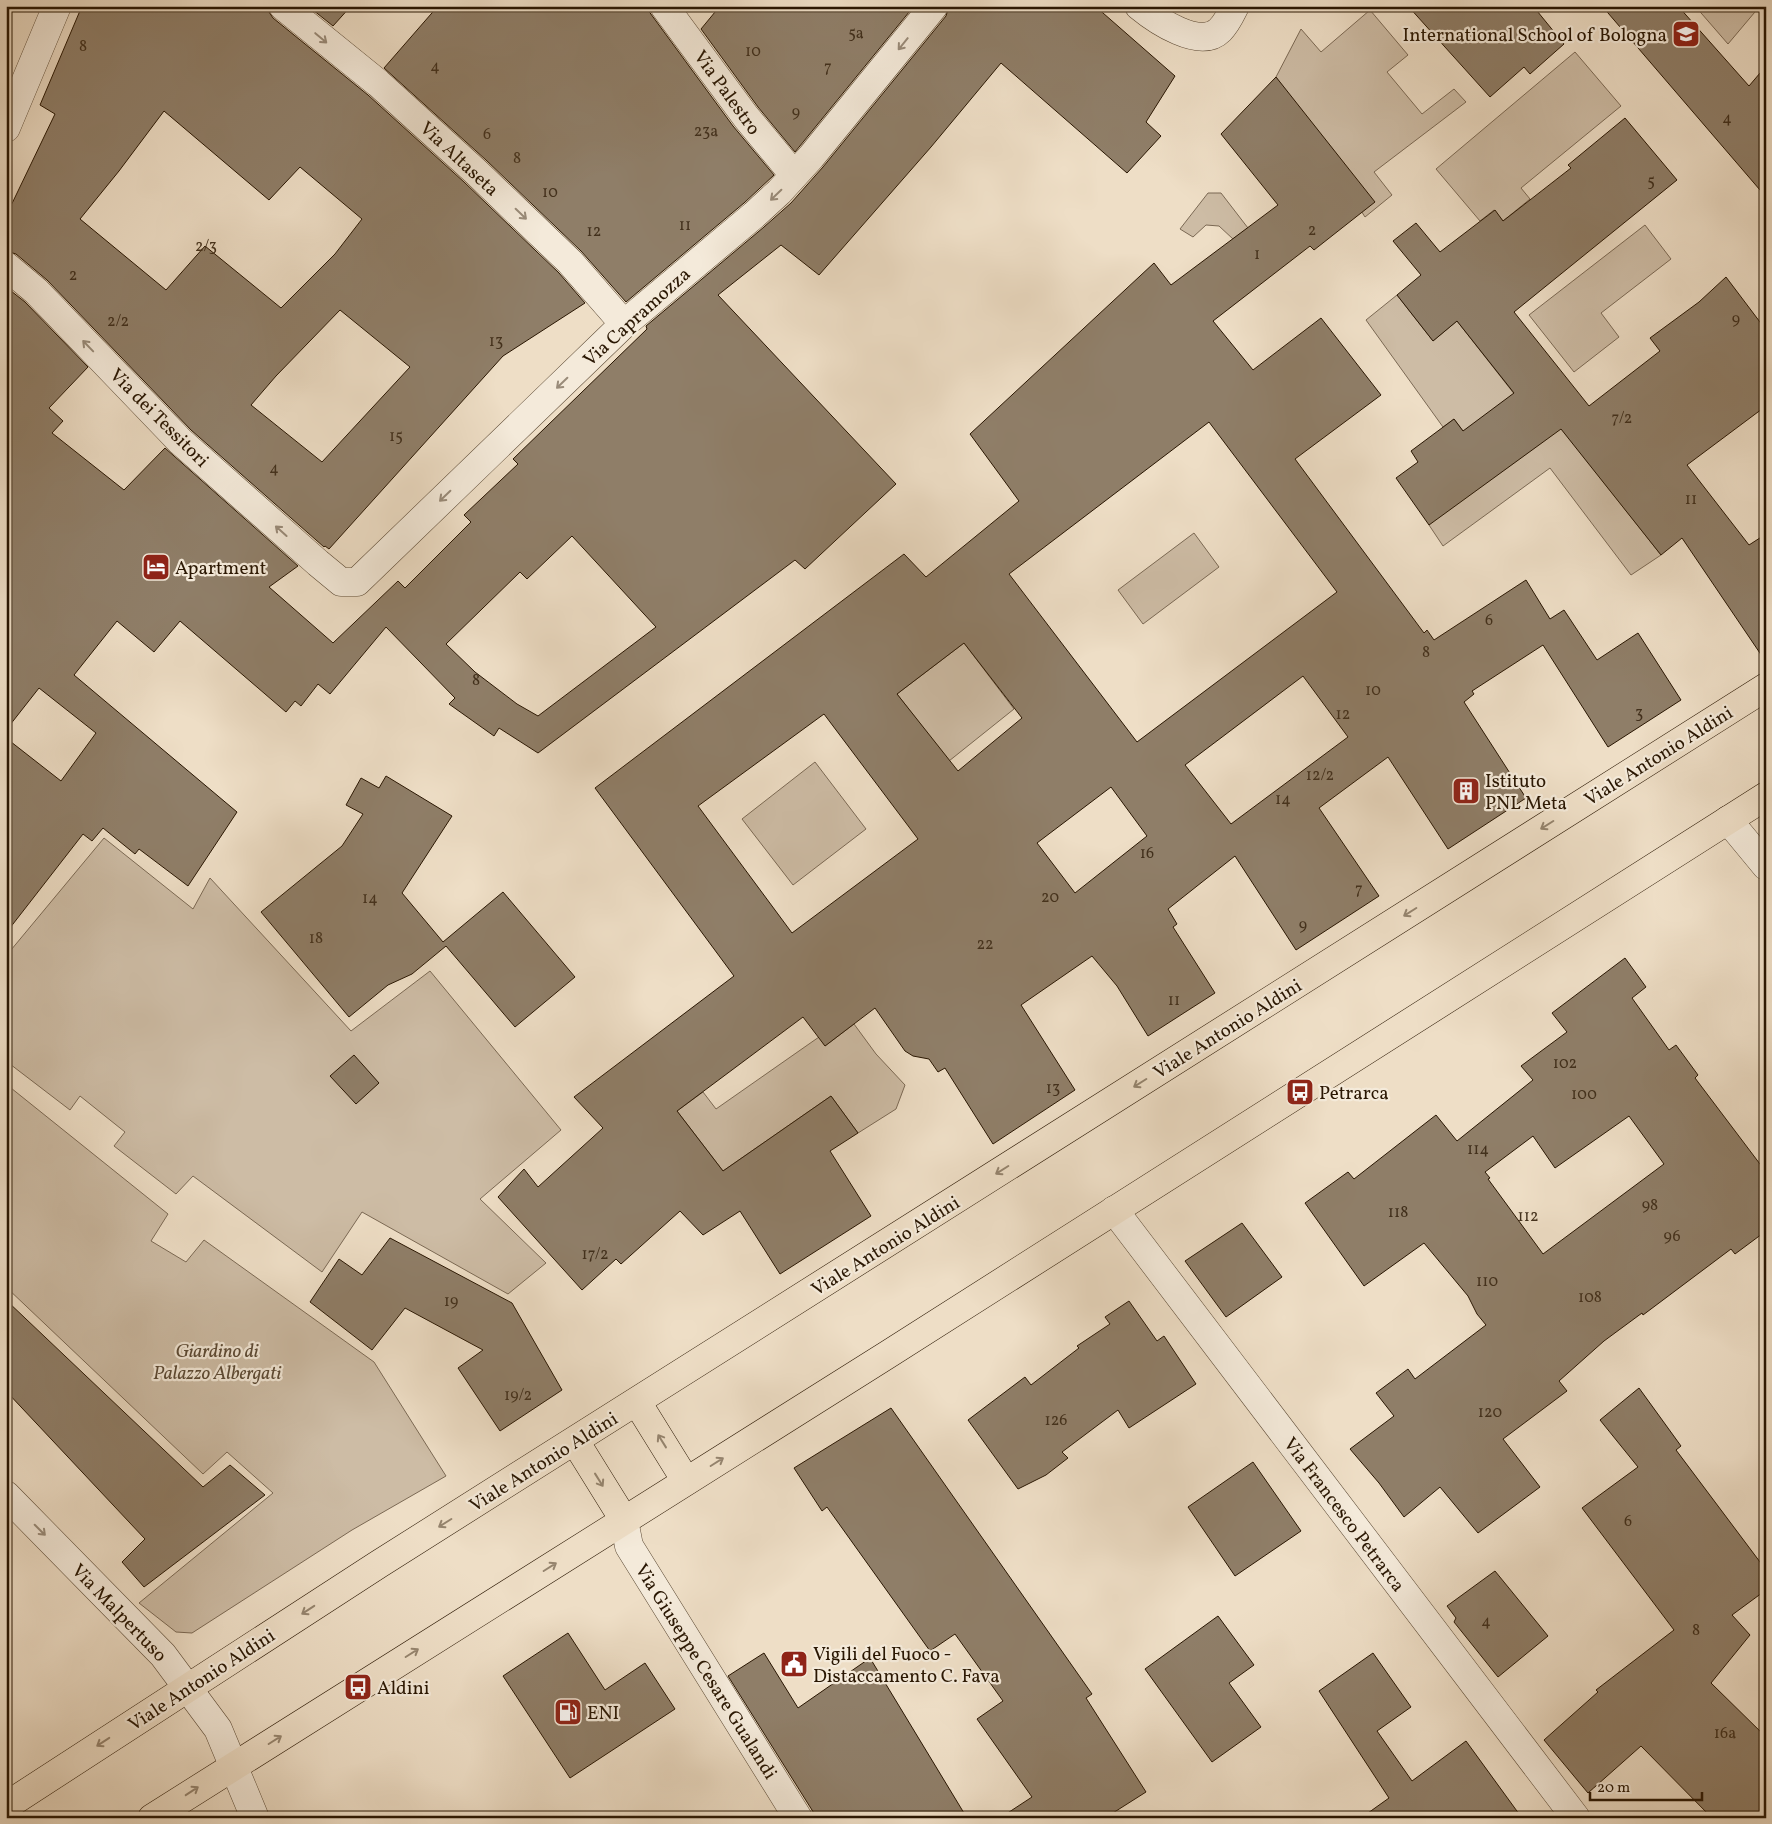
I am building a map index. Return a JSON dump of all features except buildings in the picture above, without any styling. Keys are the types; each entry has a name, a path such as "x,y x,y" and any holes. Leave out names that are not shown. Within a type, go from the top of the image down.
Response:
{"main road":[{"name":"Viale Antonio Aldini","path":"6,1806 575,1441 1766,687"},
{"path":"152,1818 1766,796"},
{"path":"638,1402 686,1481"},
{"path":"575,1441 624,1520"}],"street":[{"path":"6,128 56,6"},
{"name":"Via Altaseta","path":"283,6 378,83 475,171 570,262 624,324"},
{"name":"Via Palestro","path":"664,6 746,117 794,175"},
{"name":"Via Capramozza","path":"318,563 341,582 357,582 624,324 779,192 934,6"},
{"path":"1139,6 1162,23 1177,30 1202,36 1211,35 1219,31 1235,6"},
{"name":"Via dei Tessitori","path":"6,266 36,291 180,440 318,563"},
{"path":"1728,820 1766,866"},
{"name":"Via Francesco Petrarca","path":"1114,1210 1576,1818"},
{"name":"Via Malpertuso","path":"6,1495 163,1654 218,1729 255,1818"},
{"name":"Via Giuseppe Cesare Gualandi","path":"624,1520 629,1546 798,1818"}],"green space":[{"path":"1695,6 1760,6 1728,44"},
{"path":"1370,10 1408,55 1387,72 1422,114 1454,89 1466,102 1374,172 1392,195 1365,217 1276,77 1301,29 1321,52"},
{"path":"1575,52 1621,106 1521,188 1530,199 1503,221 1494,210 1480,221 1436,169"},
{"path":"1208,193 1221,193 1248,228 1233,239 1219,226 1206,225 1193,237 1180,229"},
{"path":"1645,225 1671,259 1601,313 1619,337 1574,372 1529,315"},
{"path":"1397,295 1433,341 1457,321 1526,409 1561,428 1661,555 1631,575 1550,468 1443,546 1429,525 1463,431 1454,419 1443,427 1366,320"},
{"path":"1194,533 1219,567 1143,624 1118,590"},
{"path":"964,643 1014,709 949,761 897,694"},
{"path":"815,762 866,829 793,885 742,819"},
{"path":"104,838 193,909 210,878 351,1031 430,971 561,1130 480,1199 546,1263 508,1294 362,1212 322,1272 193,1176 176,1194 114,1146 125,1132 80,1096 70,1110 6,1061 6,956"},
{"path":"854,1024 876,1054 905,1085 896,1109 858,1133 831,1096 723,1171 677,1111 703,1092 716,1109 819,1037 825,1046"},
{"name":"Giardino di Palazzo Albergati","path":"6,1084 168,1214 151,1241 186,1262 204,1240 374,1362 446,1476 352,1530 192,1633 176,1632 139,1603 273,1493 227,1452 203,1474 6,1287"}],"place":[{"name":"International School of Bologna","path":"1686,34"},
{"name":"Apartment","path":"156,567"},
{"name":"Istituto PNL Meta","path":"1466,791"},
{"name":"Petrarca","path":"1300,1092"},
{"name":"Vigili del Fuoco - Distaccamento C. Fava","path":"794,1664"},
{"name":"Aldini","path":"358,1687"},
{"name":"ENI","path":"568,1712"}]}
